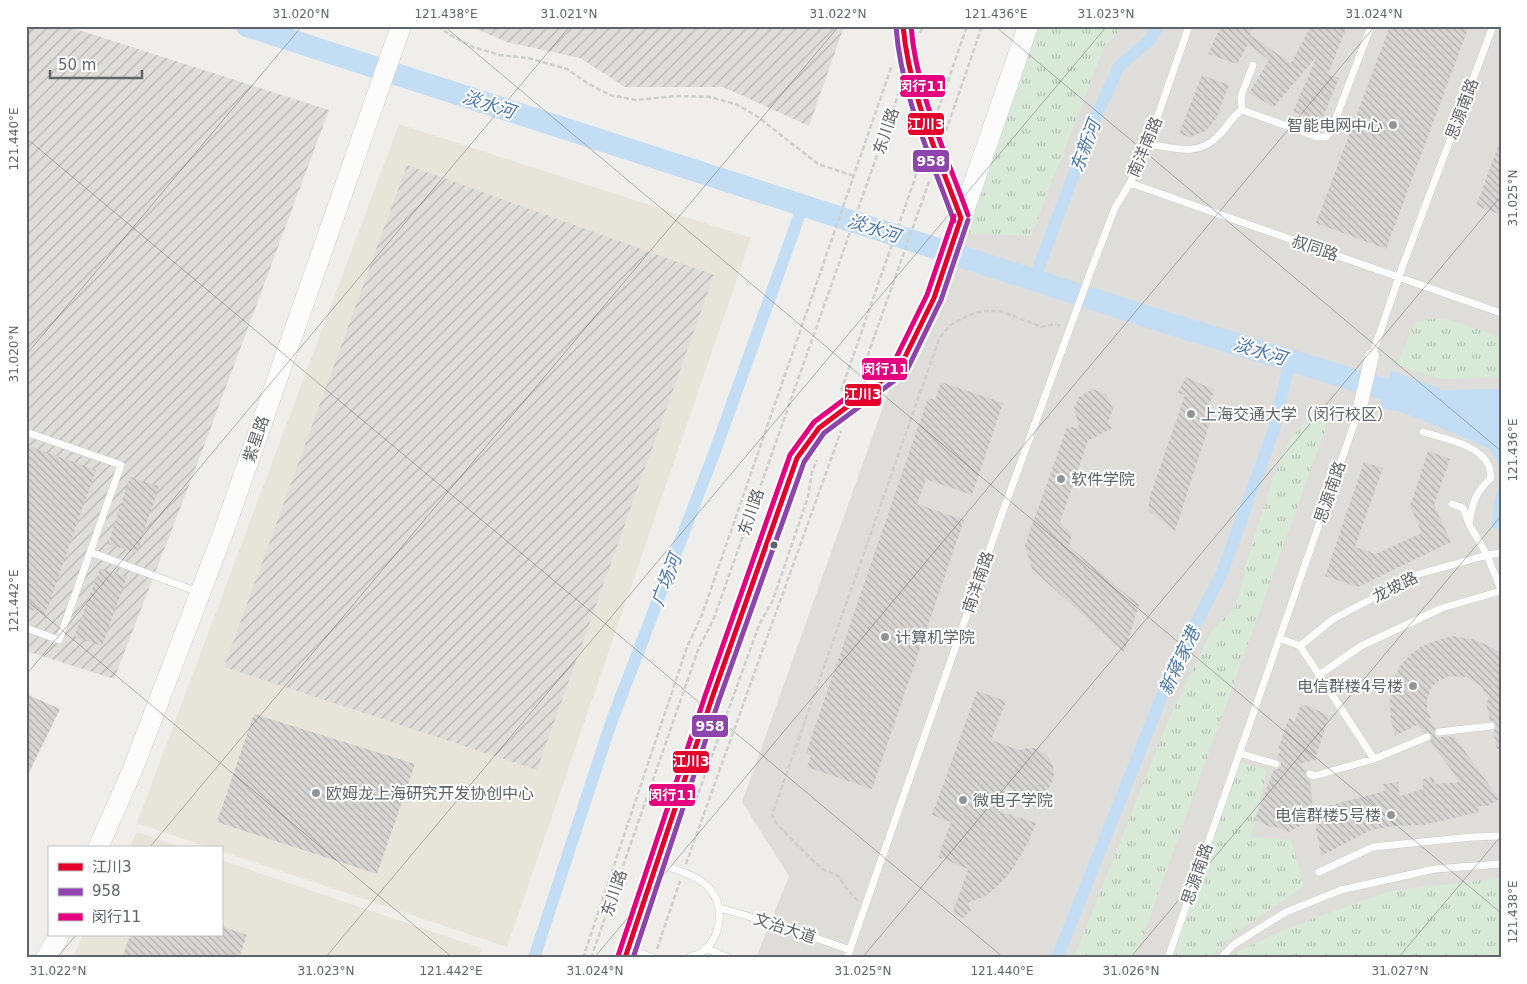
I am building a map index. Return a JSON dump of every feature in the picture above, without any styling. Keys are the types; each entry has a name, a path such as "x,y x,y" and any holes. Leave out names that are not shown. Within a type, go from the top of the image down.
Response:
{"main road":[{"name":"紫星路","path":"99,846 132,772 228,518 401,26"},
{"name":"东川路","path":"626,954 712,698 797,458 820,428 844,402 900,367 934,298 1028,26"},
{"name":"东川路","path":"911,31 904,50 921,109 961,218"},
{"path":"46,958 58,936"}],"street":[{"name":"思源南路","path":"1360,407 1372,356"}],"lane":[{"name":"南洋南路","path":"847,958 1003,511 1093,264 1115,208 1130,183 1148,144 1189,26"},
{"path":"1242,110 1317,138 1326,137 1331,131 1371,26"},
{"name":"思源南路","path":"1372,356 1399,277 1493,26"},
{"path":"1242,110 1241,96 1253,65"},
{"path":"1148,144 1178,150 1201,148 1208,145 1218,136 1235,115 1242,110"},
{"name":"叔同路","path":"1130,183 1501,313"},
{"name":"思源南路","path":"1168,958 1360,407"},
{"path":"26,432 121,465 59,640 26,628"},
{"path":"1422,432 1467,446 1480,454 1488,465 1490,478 1480,488 1474,501 1469,524"},
{"path":"1319,675 1361,646 1442,608 1501,591 1487,555 1469,524 1463,508 1452,504"},
{"path":"90,552 200,593"},
{"name":"龙坡路","path":"1300,646 1333,619 1419,574 1501,552"},
{"path":"1279,638 1300,646 1374,759"},
{"path":"1439,732 1491,726"},
{"path":"1310,774 1314,776 1374,759 1427,737"},
{"path":"1240,753 1276,764"},
{"path":"1319,872 1373,847 1501,836"},
{"path":"657,863 690,875 710,888 720,908 720,924 713,939 699,954 688,958"},
{"path":"1221,958 1233,945 1286,912 1341,890 1435,869 1501,864"},
{"name":"文治大道","path":"720,908 782,926 850,950"},
{"path":"705,948 729,958"},
{"path":"626,954 654,958"}],"path":[{"path":"438,26 450,35 473,47 500,55 528,58 567,69 587,83 610,95 635,100 676,96 710,97 738,105 758,117 818,164 854,176"},
{"path":"911,31 923,26"},
{"path":"944,137 982,26"},
{"path":"583,958 684,656 702,615 893,64"},
{"name":"东川路","path":"591,958 698,650 714,618 901,90"},
{"path":"860,377 931,174"},
{"path":"654,958 844,402 881,279 909,196"},
{"path":"865,908 847,889 838,876 822,868 805,853 788,836 772,815 939,339 950,325 969,315 983,311 1000,311 1042,327 1054,324 1071,324"},
{"path":"695,803 759,624 773,600 808,497 812,472 819,454"}],"shaded area":[{"path":"26,26 66,26 329,110 198,462 114,679 26,651"},
{"path":"469,26 844,26 809,126 723,87 625,87 580,58 507,42"},
{"name":"上海交通大学（闵行校区）","path":"1019,26 1501,26 1501,958 756,958 789,876 742,802"},
{"path":"399,124 751,238 507,947 222,851 222,846 204,846 137,823"},
{"path":"407,165 714,275 537,770 224,667"},
{"path":"137,832 178,846 130,846"},
{"path":"222,860 481,948 479,958 72,958 83,936 222,936"}],"green space":[{"path":"1040,26 1124,26 1104,47 1031,236 964,233"},
{"path":"1444,318 1501,337 1501,377 1442,379 1396,365 1416,321"},
{"path":"1313,412 1331,413 1135,958 1074,958 1168,721 1211,632 1236,606 1250,550 1274,476 1290,439"},
{"path":"1237,761 1267,770 1251,837 1291,840 1304,886 1237,932 1210,958 1169,958"},
{"path":"1501,878 1501,958 1232,958 1237,952 1288,928 1390,891"}],"water":[{"path":"1391,370 1443,390 1501,389 1501,468 1489,448 1402,412 1380,408"},
{"path":"1501,477 1501,530 1491,527 1494,502"}],"building":[{"path":"1221,26 1253,26 1250,35 1291,63 1311,26 1347,26 1328,74 1339,78 1321,121 1293,112 1317,56 1274,107 1249,93 1269,60 1248,44 1237,64 1208,54"},
{"name":"智能电网中心","path":"1390,26 1469,26 1386,249 1316,223"},
{"path":"1202,75 1229,85 1216,119 1206,131 1190,137 1179,134"},
{"path":"1501,141 1501,215 1476,206"},
{"path":"1186,377 1214,390 1205,420 1210,422 1175,531 1149,511 1149,499 1185,395 1178,393"},
{"name":"计算机学院","path":"941,382 1003,403 972,495 926,479 917,504 964,520 872,789 807,767 811,755 806,753 928,398 935,400"},
{"name":"软件学院","path":"1092,389 1106,394 1113,409 1108,423 1112,428 1088,441 1060,522 1072,535 1069,546 1139,605 1124,652 1032,569 1025,545 1067,427 1079,428 1074,408 1079,397"},
{"path":"26,445 96,470 45,615 26,608"},
{"path":"1428,451 1450,459 1434,505 1451,542 1358,587 1325,576 1364,462 1383,468 1355,547 1376,554 1422,533 1410,506"},
{"path":"130,477 159,486 137,553 108,544"},
{"path":"100,568 127,577 102,646 74,637"},
{"path":"1453,636 1476,640 1501,654 1501,749 1497,749 1493,731 1496,729 1496,725 1494,721 1490,721 1486,703 1489,698 1481,686 1466,677 1449,676 1440,680 1432,687 1427,698 1427,711 1431,718 1428,719 1436,728 1434,732 1436,737 1454,736 1499,799 1488,806 1479,806 1478,812 1445,820 1423,825 1392,826 1371,830 1321,856 1314,818 1289,832 1274,826 1273,828 1255,820 1274,769 1278,769 1281,766 1281,762 1277,759 1280,750 1278,749 1289,718 1295,721 1301,705 1309,706 1329,716 1315,760 1299,764 1306,771 1306,777 1310,780 1313,810 1385,791 1383,784 1398,782 1400,796 1423,789 1423,779 1433,777 1435,784 1460,782 1430,741 1432,735 1428,732 1424,733 1415,721 1417,725 1395,736 1390,705 1390,693 1394,679 1400,666 1410,655 1420,647"},
{"name":"微电子学院","path":"977,691 1006,701 991,740 1019,750 1035,748 1043,752 1053,765 1054,774 1048,789 1035,797 1019,795 1006,786 998,811 1036,823 1028,843 1012,870 986,896 967,903 971,910 964,918 954,914 954,905 956,904 968,869 938,857 951,822 932,815"},
{"path":"26,694 60,709 26,779"},
{"name":"欧姆龙上海研究开发协创中心","path":"254,714 415,764 377,874 217,822"},
{"path":"222,926 247,935 239,958 122,958 130,936 222,936"}],"waterway":[{"name":"淡水河","path":"247,26 1161,321 1413,398"},
{"name":"东新河","path":"1034,280 1093,123 1119,66 1150,40 1158,26"},
{"name":"广场河","path":"534,958 611,723 718,443 803,205"},
{"name":"新蒋家港","path":"1057,958 1174,666 1222,573 1274,429 1290,360"}],"transit line":[{"name":"江川3","path":"903,26 906,51 918,99 961,218"},
{"name":"闵行11","path":"911,26 914,50 925,98 968,215"},
{"name":"958","path":"896,27 899,52 910,101 954,221"},
{"name":"闵行11","path":"618,956 705,696 790,455 814,422 894,362 927,295 954,216"},
{"name":"江川3","path":"625,958 712,698 797,458 819,428 900,367 934,298 961,218"},
{"name":"958","path":"633,958 719,700 804,462 824,433 906,372 941,300 968,220"}],"place":[{"name":"智能电网中心","path":"1393,125"},
{"name":"上海交通大学（闵行校区）","path":"1191,414"},
{"name":"软件学院","path":"1061,479"},
{"name":"计算机学院","path":"885,637"},
{"name":"电信群楼4号楼","path":"1413,686"},
{"name":"欧姆龙上海研究开发协创中心","path":"316,793"},
{"name":"微电子学院","path":"963,800"},
{"name":"电信群楼5号楼","path":"1391,815"}]}
